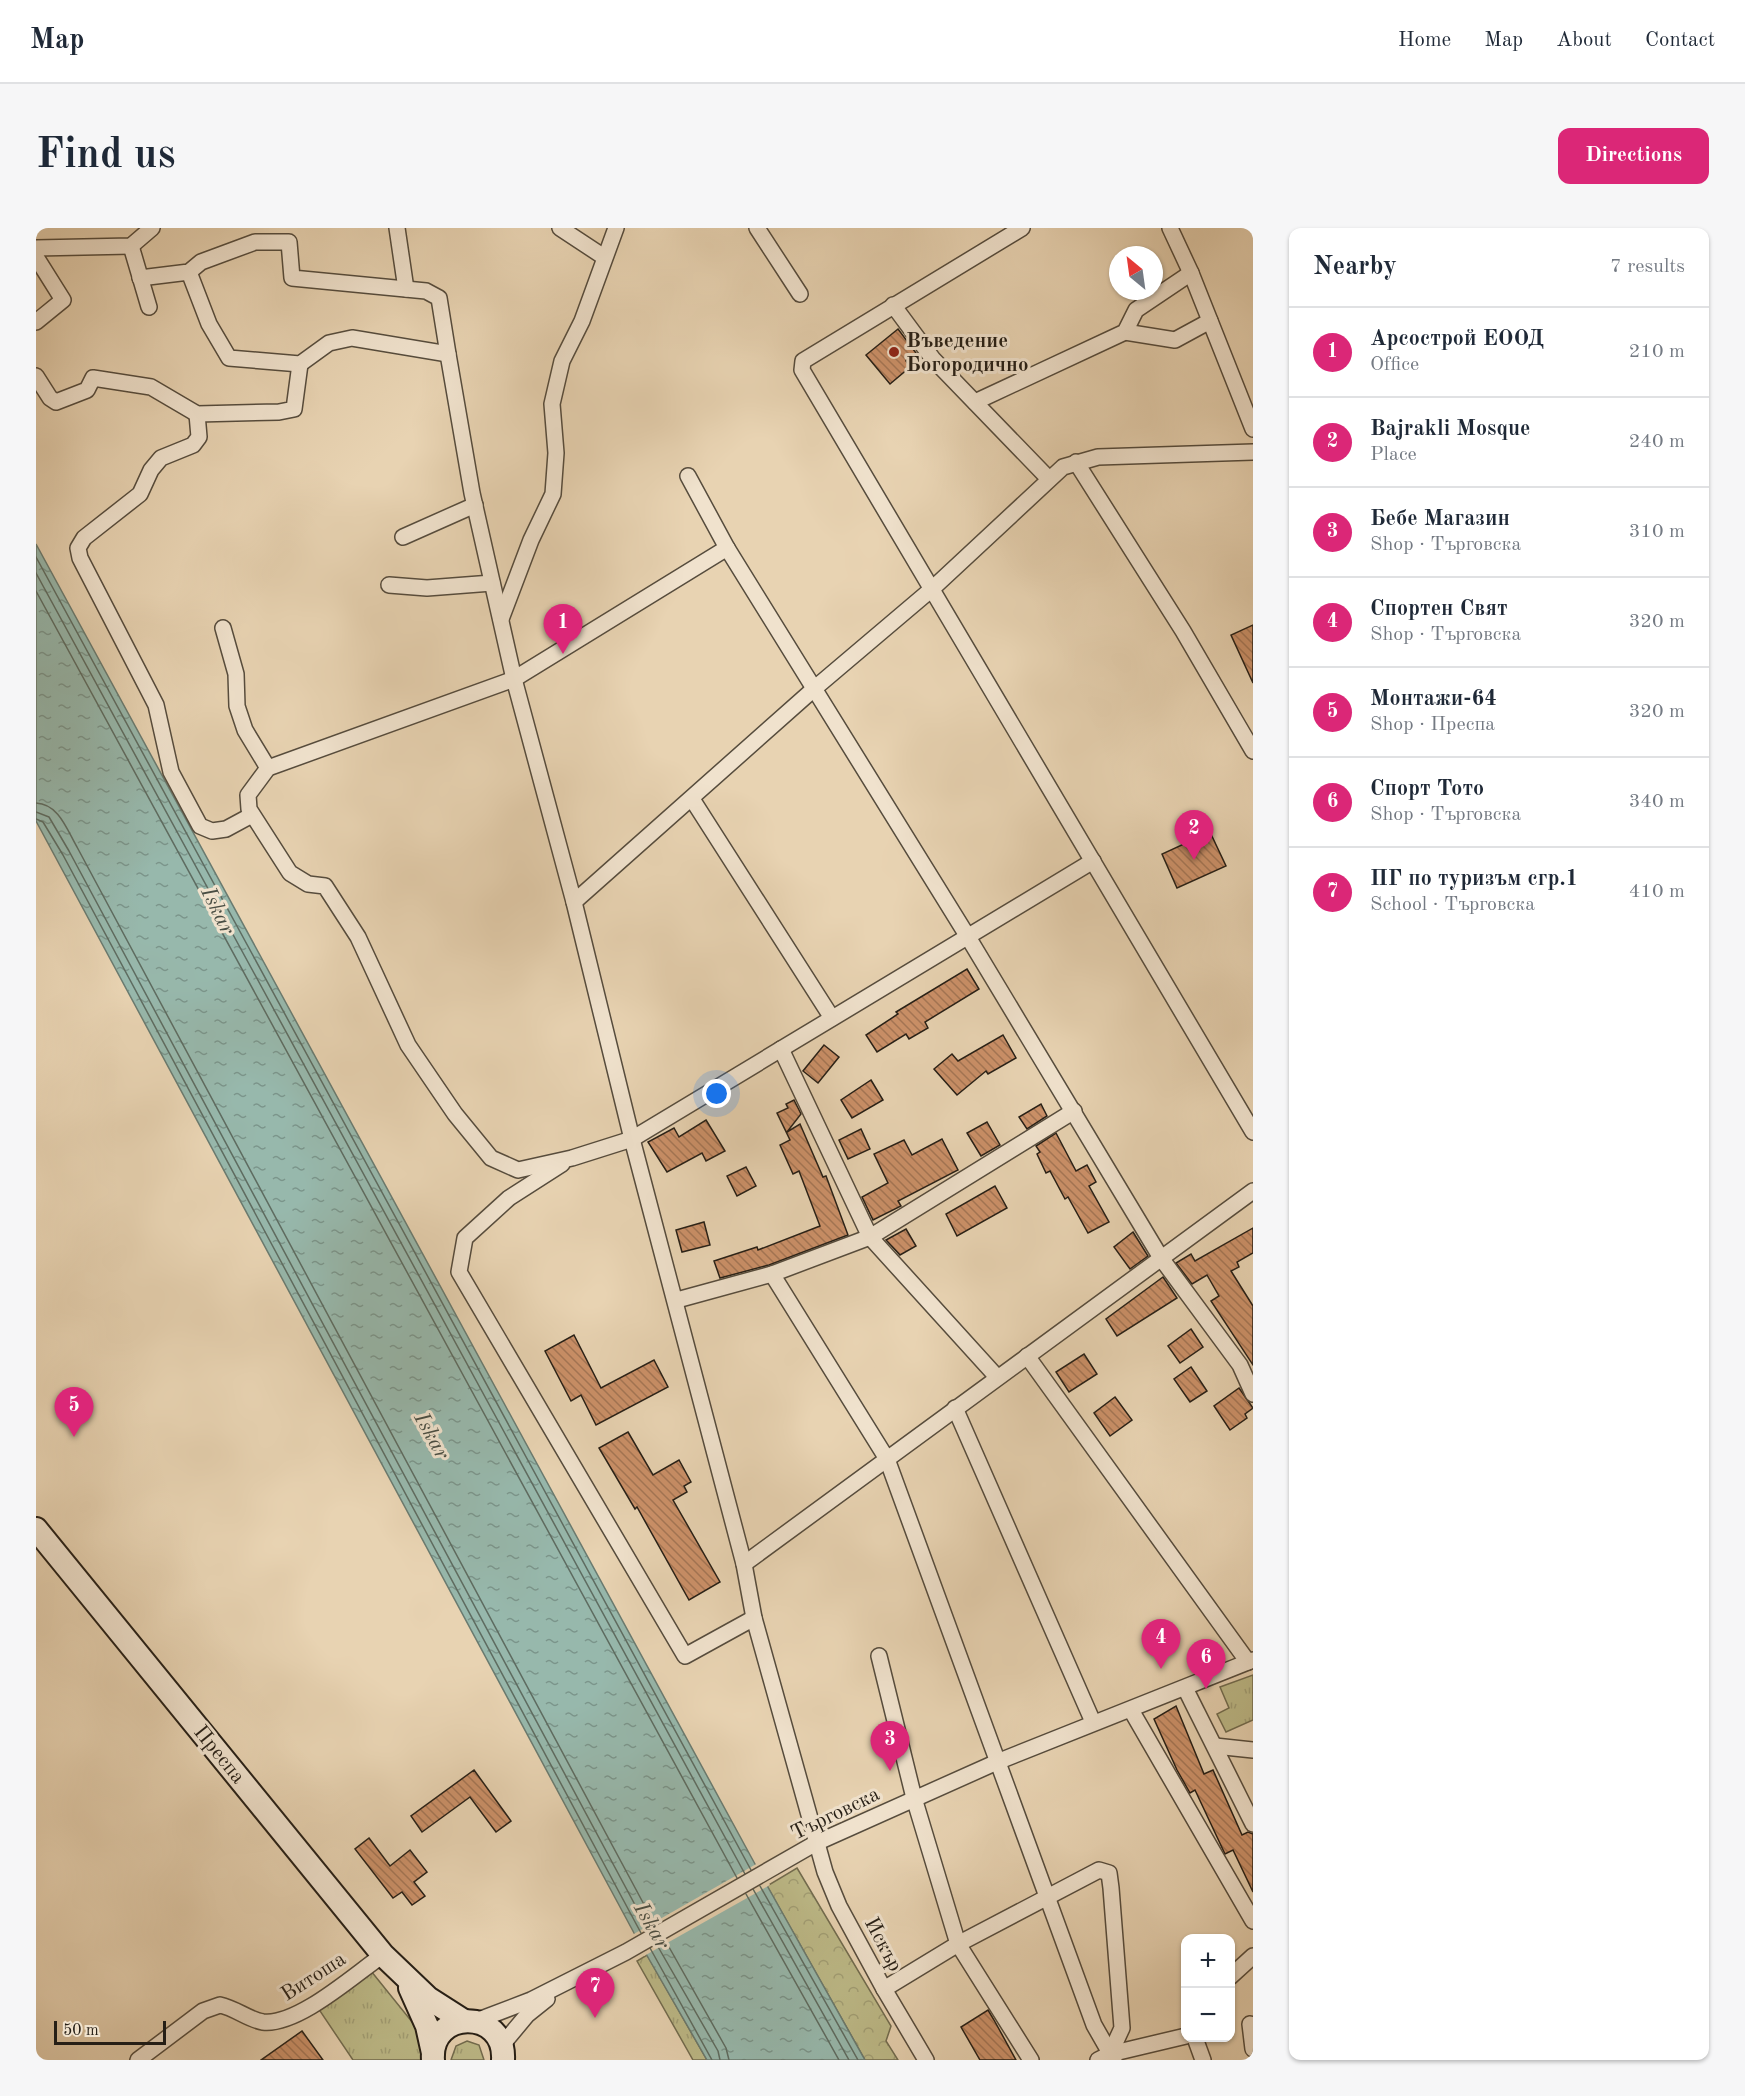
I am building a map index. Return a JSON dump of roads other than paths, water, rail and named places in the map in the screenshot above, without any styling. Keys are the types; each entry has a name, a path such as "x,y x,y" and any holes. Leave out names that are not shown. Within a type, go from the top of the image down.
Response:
{"main road":[{"name":"Преспа","path":"36,1529 383,1955 405,1979 428,1998 497,2034 503,2053"},
{"name":"Преспа","path":"405,1979 420,2005 433,2057"},
{"path":"433,2057 443,2031 452,2024 470,2021"}],"street":[{"path":"36,248 131,246 152,228"},
{"path":"140,278 189,272 201,262 255,242 289,242 292,278 406,289 397,228"},
{"path":"560,228 604,257"},
{"path":"501,619 531,540 553,494 556,453 552,404 562,361 582,321 616,228"},
{"path":"757,228 800,294"},
{"path":"1022,228 803,361 802,370 1253,1132"},
{"path":"1170,228 1191,273 1253,429"},
{"path":"131,246 149,307"},
{"path":"36,257 63,300 36,322"},
{"path":"189,272 209,324 229,358 300,364 329,343 352,338 448,354"},
{"path":"1125,332 1136,310 1191,273"},
{"name":"Искър","path":"406,289 426,291 439,298 475,505 514,679 574,902 632,1139 744,1564 754,1618 816,1843 839,1906 926,2060"},
{"path":"893,305 933,359 1049,479"},
{"path":"975,402 1125,332 1175,340 1210,321"},
{"path":"36,376 50,399 56,402 87,390 93,378 151,387 197,414 279,412 294,409 300,364"},
{"path":"197,414 199,436 192,445 161,458 151,470 140,494 84,538 78,548 80,558 156,705 171,772 200,826 212,831 226,829 252,815"},
{"path":"574,902 815,688 933,588 1063,467 1098,457 1253,452"},
{"path":"1076,462 1183,631 1253,751"},
{"path":"688,476 727,548 968,937 1161,1258 1240,1365 1253,1394"},
{"path":"403,537 475,505"},
{"path":"727,548 514,679 268,768 248,795 252,815 290,873 308,884 325,886 358,936 408,1045 455,1114 491,1158 518,1170 572,1158 632,1139 1093,861"},
{"path":"389,585 427,588 492,583"},
{"path":"223,628 236,674 237,706 245,730 268,768"},
{"path":"692,799 832,1018"},
{"path":"781,1049 870,1237 997,1377"},
{"path":"676,1300 772,1274 870,1237 1074,1111"},
{"path":"572,1158 509,1198 465,1238 459,1272 685,1656 754,1618"},
{"path":"744,1564 1253,1191"},
{"path":"772,1274 887,1459 1107,2058"},
{"path":"1027,1356 1250,1661"},
{"path":"956,1408 1093,1722"},
{"path":"879,1656 914,1798 958,1944 1031,2060"},
{"name":"Търговска","path":"470,2021 531,2000 581,1976 816,1843 997,1762 1250,1661"},
{"path":"1185,1688 1253,1824"},
{"path":"1131,1710 1253,1921"},
{"path":"1215,1746 1253,1750"},
{"path":"884,1989 958,1944 1099,1870 1109,1874 1122,2028 1107,2058"},
{"name":"Витоша","path":"138,2060 203,2011 220,2005 261,2022 280,2022 303,2011 383,1955"},
{"path":"1235,1972 1253,1956"},
{"name":"Търговска","path":"503,2053 527,2015 581,1976"},
{"path":"1250,2024 1253,2049"},
{"path":"1107,2058 1181,2037"},
{"path":"1197,2042 1203,2060"}],"water":[{"name":"Iskar","path":"36,544 755,1864 865,2060 707,2060 634,1933 36,821"}],"place":[{"name":"Въведение Богородично","path":"894,352"},
{"name":"Арсострой ЕООД","path":"563,654"},
{"name":"Bajrakli Mosque","path":"1194,860"},
{"name":"Монтажи-64","path":"74,1437"},
{"name":"Спортен Свят","path":"1161,1669"},
{"name":"Спорт Тото","path":"1206,1689"},
{"name":"Бебе Магазин","path":"890,1771"},
{"name":"ПГ по туризъм сгр.1","path":"595,2018"}]}
